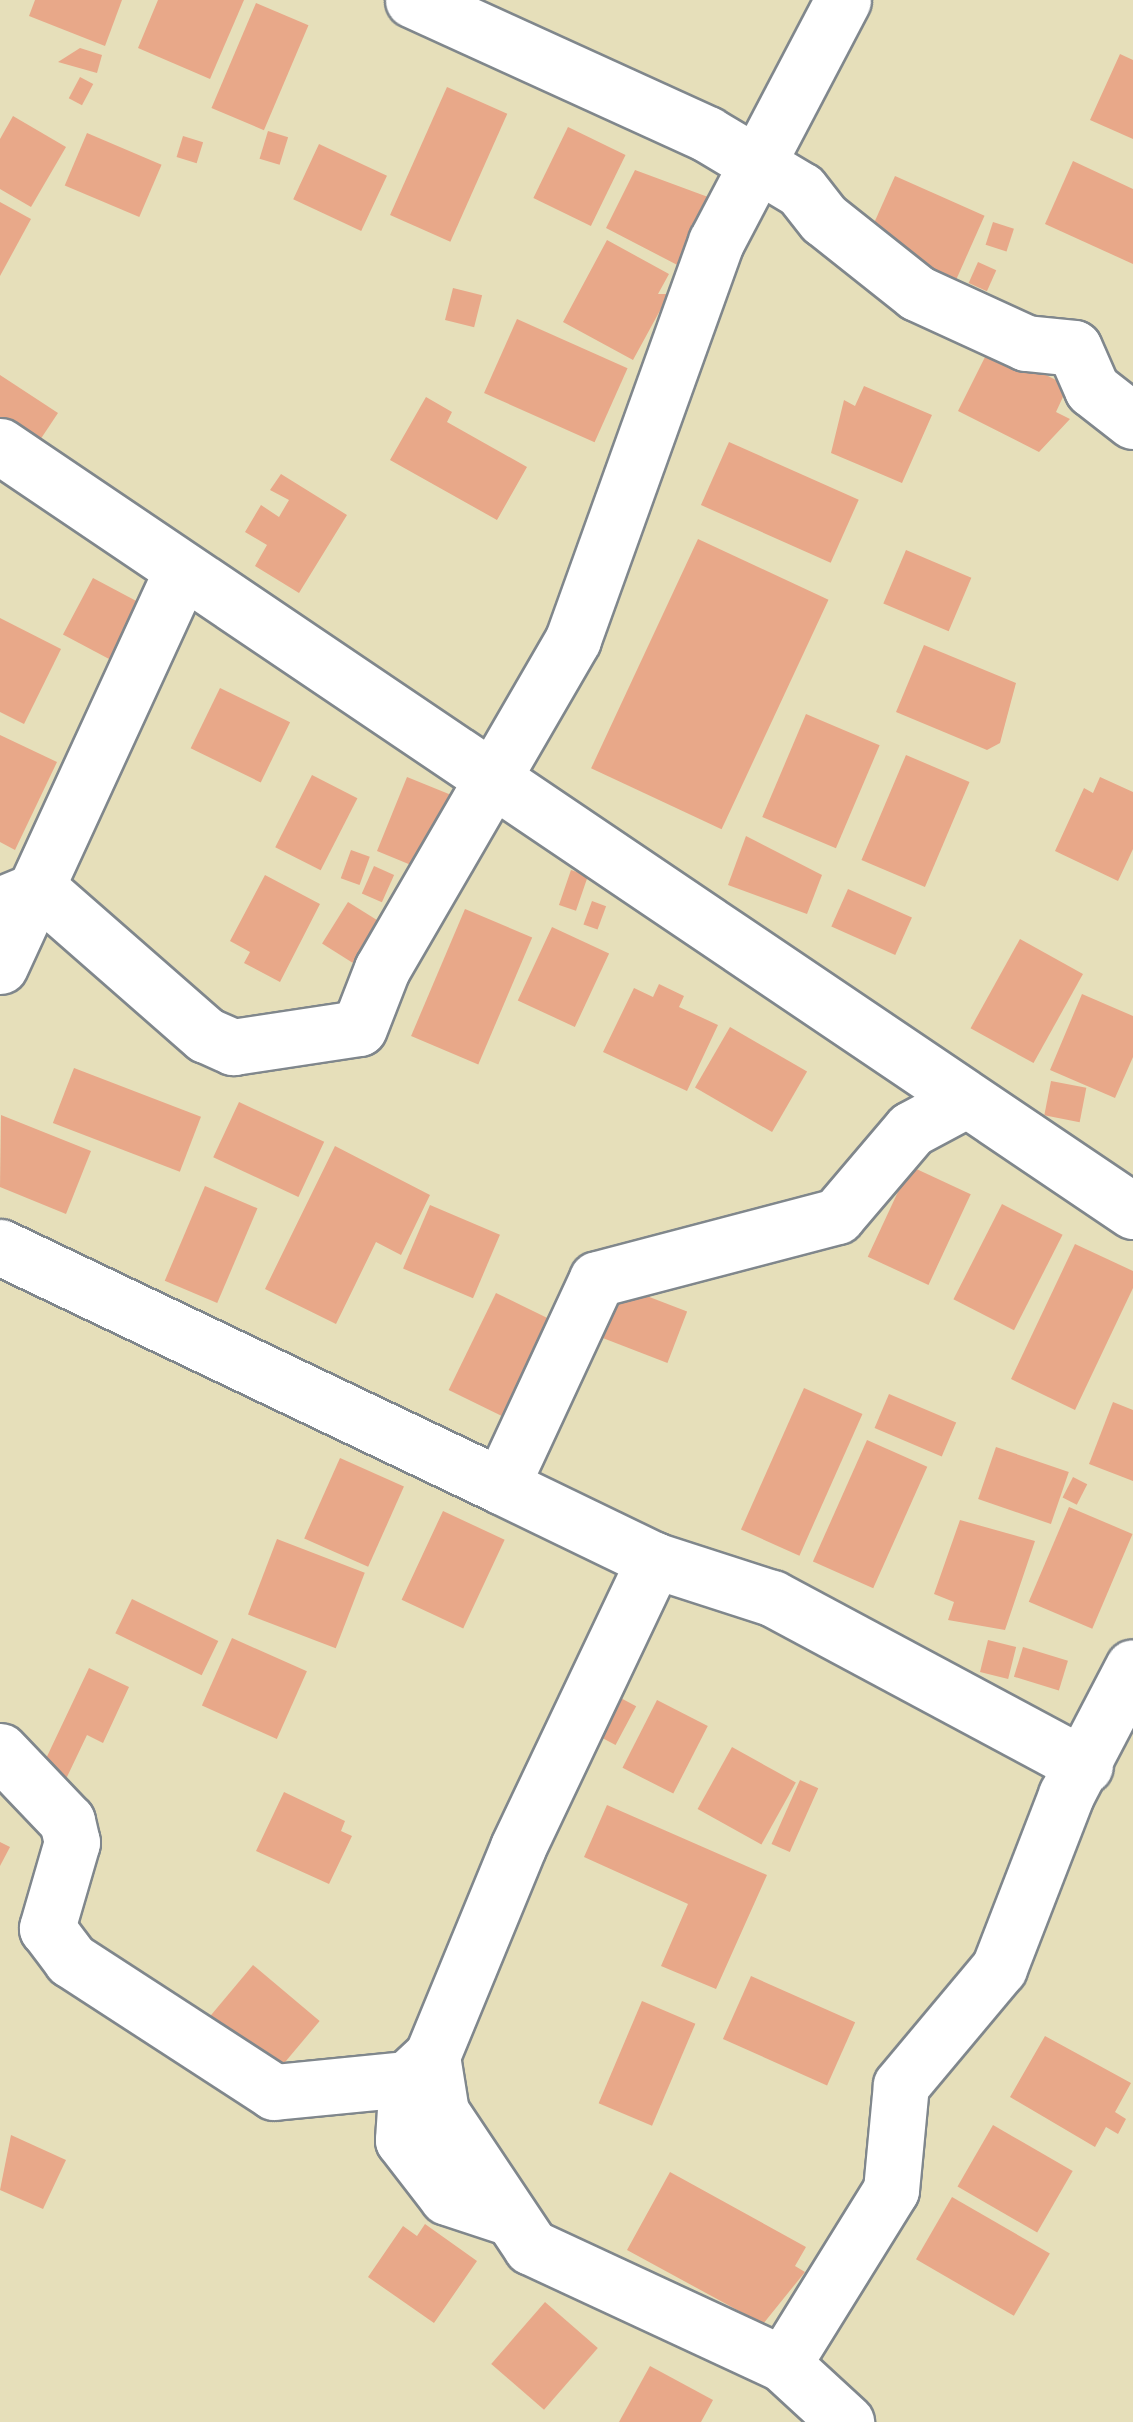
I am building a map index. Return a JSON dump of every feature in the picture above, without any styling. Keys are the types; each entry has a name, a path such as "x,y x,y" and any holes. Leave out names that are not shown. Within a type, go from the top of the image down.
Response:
{"street":[{"path":"414,0 708,134 759,171 802,190 824,220 917,293 1026,343 1074,348 1092,389 1133,421"},
{"path":"20,897 206,1035 234,1047 359,1028 382,969 573,639 716,242 759,171 842,0"},
{"path":"0,446 180,574 1133,1211"},
{"path":"0,966 20,897 180,574"},
{"path":"501,1486 597,1279 837,1216 911,1129 965,1100"},
{"path":"0,1246 654,1560 772,1598 1084,1766"},
{"path":"419,2068 654,1560"},
{"path":"783,2364 891,2190 901,2085 999,1968 1084,1766 1133,1668"},
{"path":"0,1752 67,1821 72,1842 47,1928 71,1960 274,2092 419,2068"},
{"path":"419,2068 441,2112 508,2218 559,2266 783,2364 846,2422"}],"building":[{"path":"35,0 122,0 105,46 29,16"},
{"path":"158,0 244,0 210,79 138,48"},
{"path":"256,3 308,25 264,130 211,108"},
{"path":"80,48 102,55 97,73 58,62"},
{"path":"1120,54 1133,60 1133,139 1090,120"},
{"path":"80,77 93,84 82,105 69,98"},
{"path":"447,87 507,114 450,242 390,215"},
{"path":"13,116 66,147 31,207 0,189 0,139"},
{"path":"568,127 626,155 591,226 533,198"},
{"path":"268,131 288,137 280,165 260,159"},
{"path":"87,133 162,165 139,217 65,185"},
{"path":"183,136 203,142 197,163 177,157"},
{"path":"319,144 387,176 361,231 293,199"},
{"path":"1073,161 1133,189 1133,264 1045,224"},
{"path":"635,170 708,197 700,211 713,218 687,270 606,228"},
{"path":"895,176 985,216 956,279 867,239"},
{"path":"0,202 31,219 0,276"},
{"path":"993,222 1014,229 1007,252 986,245"},
{"path":"607,240 669,274 658,294 669,294 633,360 563,322"},
{"path":"978,262 996,270 987,291 969,283"},
{"path":"453,288 482,295 474,327 445,320"},
{"path":"517,319 628,368 595,442 484,393"},
{"path":"990,347 1068,386 1056,412 1070,419 1039,452 958,411"},
{"path":"0,375 58,413 38,443 0,418"},
{"path":"864,386 932,415 902,483 831,453 844,400 855,406"},
{"path":"426,397 452,412 447,422 527,467 497,520 390,460"},
{"path":"729,442 859,500 831,563 701,505"},
{"path":"281,474 347,515 299,593 255,566 267,545 245,532 261,505 279,517 289,500 270,490"},
{"path":"698,539 829,600 722,829 591,768"},
{"path":"906,550 971,578 949,631 883,603"},
{"path":"93,578 150,608 119,665 63,635"},
{"path":"0,618 61,649 24,724 0,712"},
{"path":"924,645 1016,683 1000,743 987,750 896,712"},
{"path":"220,688 290,722 261,782 191,748"},
{"path":"806,714 880,745 836,848 762,817"},
{"path":"0,735 57,762 15,850 0,842"},
{"path":"906,755 970,782 925,887 861,860"},
{"path":"312,775 357,798 321,870 275,847"},
{"path":"407,777 471,803 428,872 377,851"},
{"path":"1100,777 1133,792 1133,849 1118,881 1055,851 1084,788 1093,793"},
{"path":"746,836 822,875 807,914 728,885"},
{"path":"351,850 370,857 360,885 341,878"},
{"path":"374,866 394,875 382,902 362,893"},
{"path":"571,870 588,876 576,911 559,905"},
{"path":"265,875 320,904 280,982 244,963 250,952 230,941"},
{"path":"848,889 912,917 895,955 831,926"},
{"path":"592,901 606,906 598,930 583,924"},
{"path":"348,902 379,921 353,963 322,944"},
{"path":"465,909 532,938 478,1065 411,1036"},
{"path":"552,927 609,954 575,1027 518,1000"},
{"path":"1020,939 1083,974 1034,1063 971,1028"},
{"path":"659,984 684,996 679,1007 718,1025 687,1091 603,1052 634,988 653,997"},
{"path":"1082,994 1133,1016 1133,1057 1115,1098 1050,1070"},
{"path":"730,1027 807,1072 772,1132 695,1088"},
{"path":"74,1068 201,1117 180,1172 53,1123"},
{"path":"1051,1081 1086,1088 1080,1122 1044,1115"},
{"path":"239,1102 324,1142 298,1197 213,1157"},
{"path":"1,1115 91,1151 66,1214 0,1187"},
{"path":"335,1146 430,1195 401,1255 376,1242 336,1324 265,1289"},
{"path":"910,1166 971,1194 928,1285 868,1257"},
{"path":"205,1186 257,1208 217,1303 165,1281"},
{"path":"1002,1204 1063,1235 1014,1330 953,1299"},
{"path":"430,1205 500,1235 473,1298 403,1269"},
{"path":"1075,1244 1133,1271 1133,1288 1075,1410 1011,1379"},
{"path":"605,1280 687,1312 667,1363 585,1331"},
{"path":"496,1293 562,1325 514,1422 449,1390"},
{"path":"804,1388 862,1414 799,1556 741,1530"},
{"path":"889,1394 956,1423 942,1457 875,1428"},
{"path":"1113,1402 1133,1410 1133,1481 1089,1464"},
{"path":"867,1440 927,1467 873,1588 813,1562"},
{"path":"996,1447 1069,1472 1051,1524 978,1499"},
{"path":"340,1458 404,1486 368,1567 304,1538"},
{"path":"1073,1477 1087,1484 1077,1505 1063,1497"},
{"path":"1069,1507 1133,1534 1092,1629 1029,1602"},
{"path":"443,1511 505,1540 463,1629 402,1600"},
{"path":"960,1520 1035,1541 1005,1630 948,1620 954,1602 934,1594"},
{"path":"277,1539 365,1573 336,1648 248,1615"},
{"path":"132,1599 218,1641 202,1675 115,1633"},
{"path":"232,1638 307,1671 277,1739 202,1706"},
{"path":"988,1640 1016,1647 1008,1679 980,1672"},
{"path":"1023,1647 1068,1661 1059,1690 1014,1677"},
{"path":"89,1668 129,1687 103,1743 87,1735 66,1779 42,1767"},
{"path":"615,1695 636,1706 616,1745 594,1734"},
{"path":"657,1700 708,1726 673,1794 622,1768"},
{"path":"732,1747 796,1782 761,1844 698,1809"},
{"path":"800,1780 818,1788 790,1852 772,1844"},
{"path":"284,1792 345,1821 341,1831 352,1836 329,1884 256,1851"},
{"path":"607,1805 767,1875 716,1989 661,1966 688,1904 584,1857"},
{"path":"0,1842 10,1847 0,1866"},
{"path":"253,1965 320,2021 273,2076 207,2020"},
{"path":"751,1976 855,2022 827,2085 723,2039"},
{"path":"642,2001 695,2024 652,2126 599,2103"},
{"path":"1045,2036 1131,2083 1115,2112 1126,2119 1118,2134 1106,2127 1095,2147 1010,2097"},
{"path":"993,2125 1073,2171 1037,2232 957,2186"},
{"path":"11,2135 66,2160 43,2209 0,2190"},
{"path":"670,2172 806,2247 795,2266 805,2272 763,2324 627,2250"},
{"path":"952,2197 1050,2254 1014,2316 916,2259"},
{"path":"425,2224 477,2261 434,2323 368,2277 403,2226 417,2236"},
{"path":"545,2302 598,2348 544,2410 491,2364"},
{"path":"650,2366 713,2400 701,2422 619,2422"}]}
